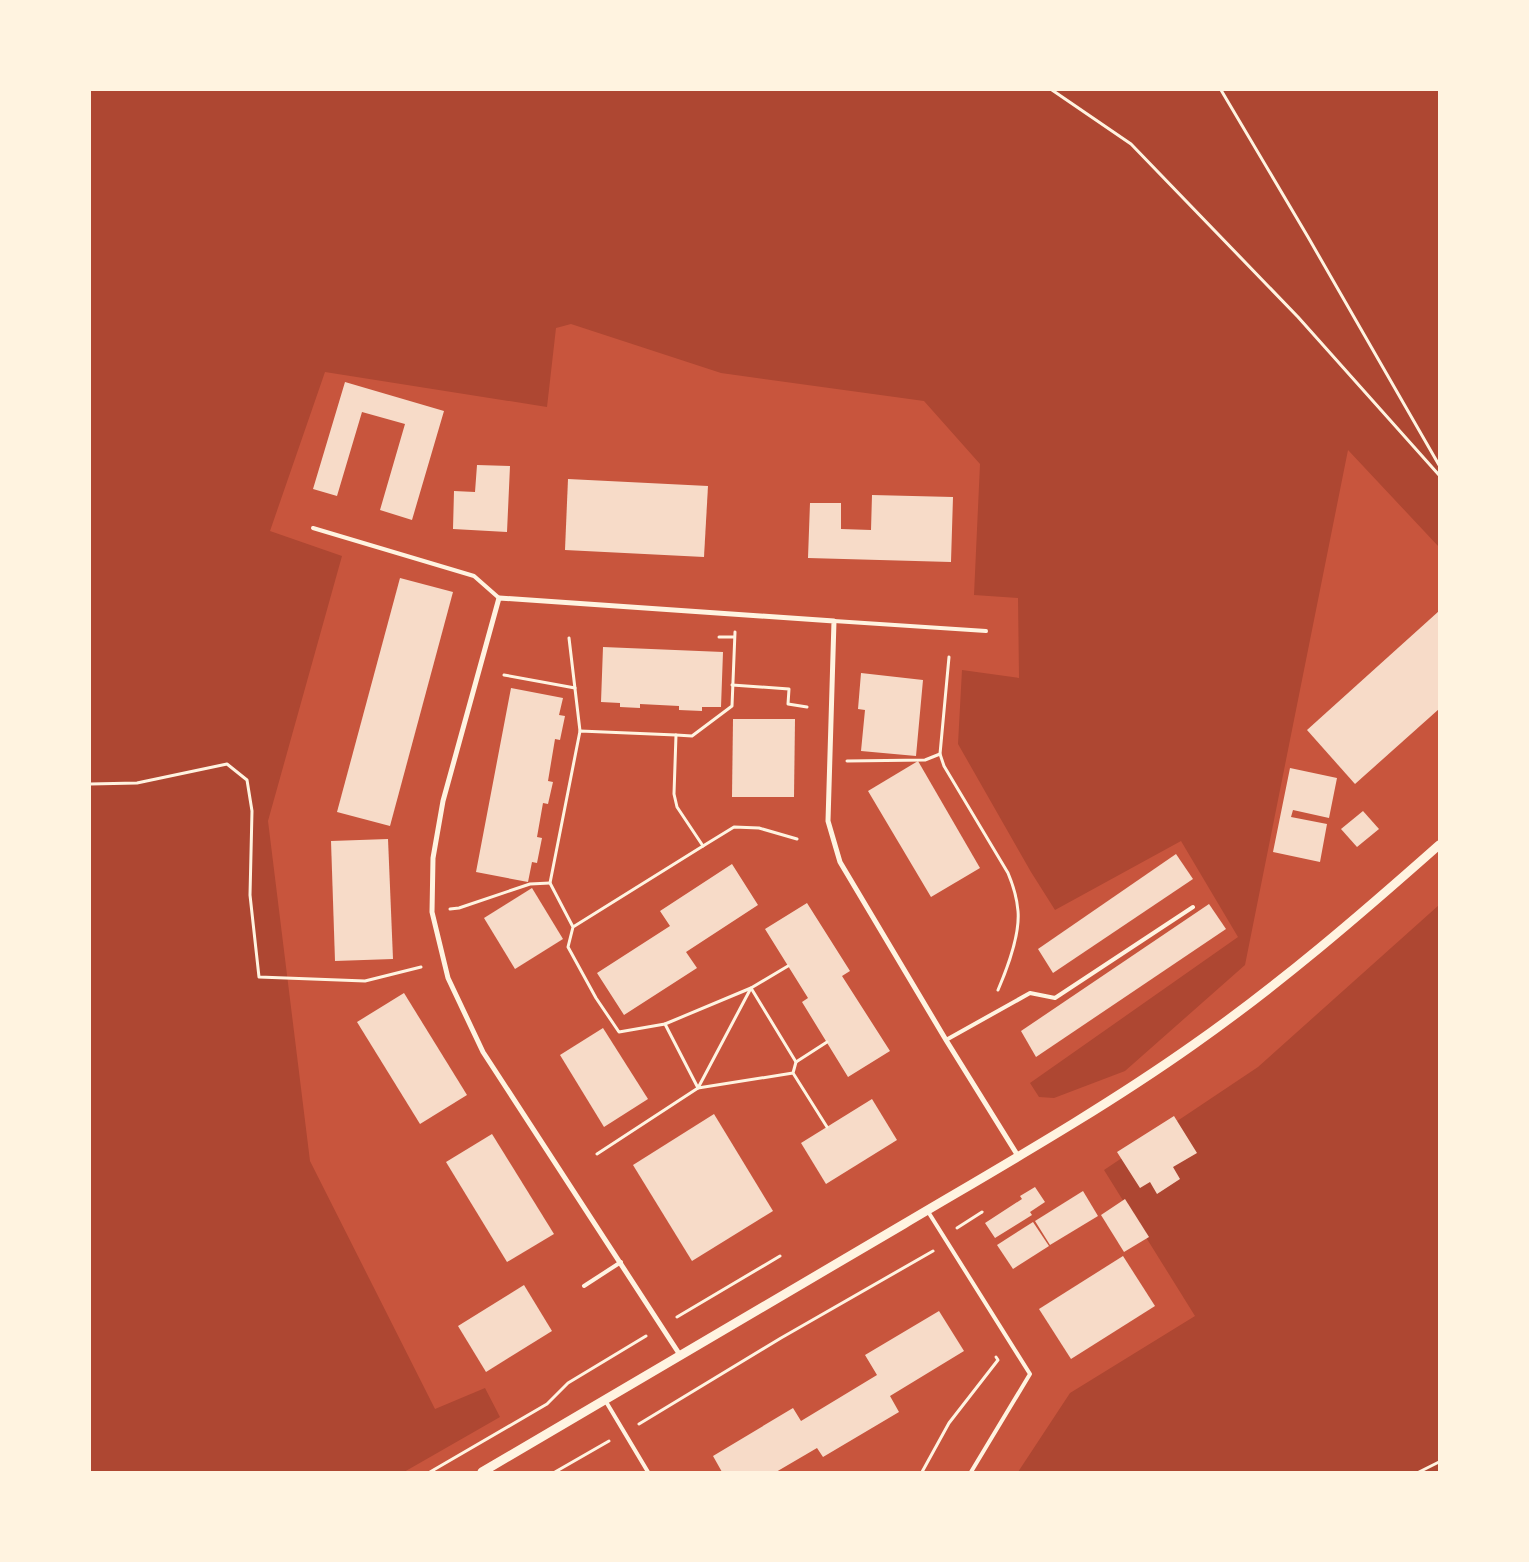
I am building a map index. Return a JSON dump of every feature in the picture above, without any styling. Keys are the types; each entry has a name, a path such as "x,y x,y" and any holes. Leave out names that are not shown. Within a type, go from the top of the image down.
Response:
{"street":[{"path":"680,1355 483,1052 448,978 432,912 433,858 444,801 499,598 834,621 828,821 840,862 946,1040 1018,1156"},
{"path":"482,1472 1087,1115 1195,1044 1260,996 1367,908 1439,845"}],"lane":[{"path":"313,528 474,576 499,598"},
{"path":"834,621 986,630"},
{"path":"946,1040 1030,993 1055,998 1193,907"},
{"path":"927,1210 944,1240 1030,1374 970,1472"},
{"path":"584,1286 621,1262"},
{"path":"605,1400 648,1472"}],"path":[{"path":"1052,90 1130,144 1298,317 1439,475"},
{"path":"1222,90 1439,465"},
{"path":"580,732 692,736 732,706 734,638 737,614"},
{"path":"719,637 734,638"},
{"path":"569,638 580,732 550,883 573,927 568,948 600,1005 619,1032 665,1024 751,988 788,966"},
{"path":"948,657 940,754 944,766 1008,873 1014,887 1018,912 1015,940 1004,977 988,1016"},
{"path":"504,675 575,688"},
{"path":"732,685 789,689 788,704 807,707"},
{"path":"676,735 674,794 677,807 702,846"},
{"path":"844,761 925,760 940,754"},
{"path":"90,784 137,783 227,764 247,780 252,811 250,894 259,977 365,981 421,967"},
{"path":"573,927 734,827 759,828 797,840"},
{"path":"432,912 459,908 530,884 550,883"},
{"path":"751,988 796,1062"},
{"path":"698,1088 751,988"},
{"path":"665,1024 698,1088"},
{"path":"827,1042 796,1062 793,1073 827,1126"},
{"path":"597,1154 698,1088 793,1073"},
{"path":"555,1472 624,1433 781,1338 935,1250 959,1226 982,1212"},
{"path":"930,1252 936,1260"},
{"path":"430,1472 547,1404 568,1384 780,1256"},
{"path":"922,1472 949,1423 998,1360 993,1352"},
{"path":"1419,1472 1439,1462"}],"shaded area":[{"path":"90,90 1439,90 1439,547 1348,450 1245,965 1125,1071 1054,1098 1039,1097 1030,1083 1238,937 1181,841 1055,910 1031,872 958,744 962,670 1019,678 1018,598 974,595 980,464 924,401 721,373 571,324 556,328 547,407 325,372 270,531 342,556 268,821 310,1161 435,1409 485,1388 500,1417 404,1472 90,1472"},
{"path":"1439,905 1439,1472 1018,1472 1070,1393 1195,1316 1104,1170 1258,1067"}],"building":[{"path":"345,382 444,411 412,520 380,510 405,424 362,412 337,496 313,489"},
{"path":"477,465 510,466 507,532 453,529 454,491 475,492"},
{"path":"568,479 708,486 704,557 565,550"},
{"path":"872,495 953,497 951,562 808,558 810,503 841,503 841,529 871,530"},
{"path":"400,578 453,592 390,826 337,812"},
{"path":"1439,611 1439,709 1355,784 1307,730"},
{"path":"603,647 723,652 721,707 702,707 702,711 679,710 679,706 640,704 640,708 620,707 620,703 601,702"},
{"path":"861,673 923,680 916,756 861,751 865,710 858,709"},
{"path":"511,688 563,698 559,715 565,716 560,740 555,739 548,781 553,782 548,804 543,803 537,837 542,838 537,863 532,862 528,882 476,872"},
{"path":"733,719 795,719 794,797 732,797"},
{"path":"918,761 980,868 931,897 868,791"},
{"path":"1290,768 1337,778 1329,818 1293,810 1291,817 1327,824 1320,862 1273,852"},
{"path":"1363,811 1379,829 1357,847 1341,829"},
{"path":"388,839 393,959 335,961 331,841"},
{"path":"1176,854 1193,879 1053,973 1038,949"},
{"path":"732,864 758,905 686,952 697,968 624,1015 597,973 670,926 660,911"},
{"path":"532,888 563,939 515,969 484,918"},
{"path":"807,903 850,971 842,976 890,1051 848,1077 802,1002 808,998 765,929"},
{"path":"1209,904 1226,929 1036,1057 1021,1031"},
{"path":"404,993 467,1095 420,1124 357,1022"},
{"path":"603,1028 648,1099 604,1127 560,1055"},
{"path":"872,1099 897,1140 826,1184 801,1143"},
{"path":"714,1114 773,1211 692,1261 633,1165"},
{"path":"1174,1116 1197,1153 1173,1167 1180,1179 1157,1194 1150,1182 1140,1188 1117,1152"},
{"path":"492,1134 554,1234 507,1262 446,1162"},
{"path":"1035,1187 1045,1202 1030,1212 1032,1215 995,1238 985,1223 1022,1199 1020,1196"},
{"path":"1083,1191 1098,1216 1050,1245 1035,1221"},
{"path":"1125,1199 1149,1237 1124,1252 1101,1215"},
{"path":"1033,1222 1049,1246 1013,1269 997,1245"},
{"path":"1123,1256 1155,1306 1071,1359 1039,1309"},
{"path":"524,1285 552,1331 486,1372 458,1326"},
{"path":"939,1311 964,1351 890,1396 899,1412 823,1457 817,1448 776,1472 722,1472 713,1456 793,1408 801,1421 877,1375 865,1355"}]}
